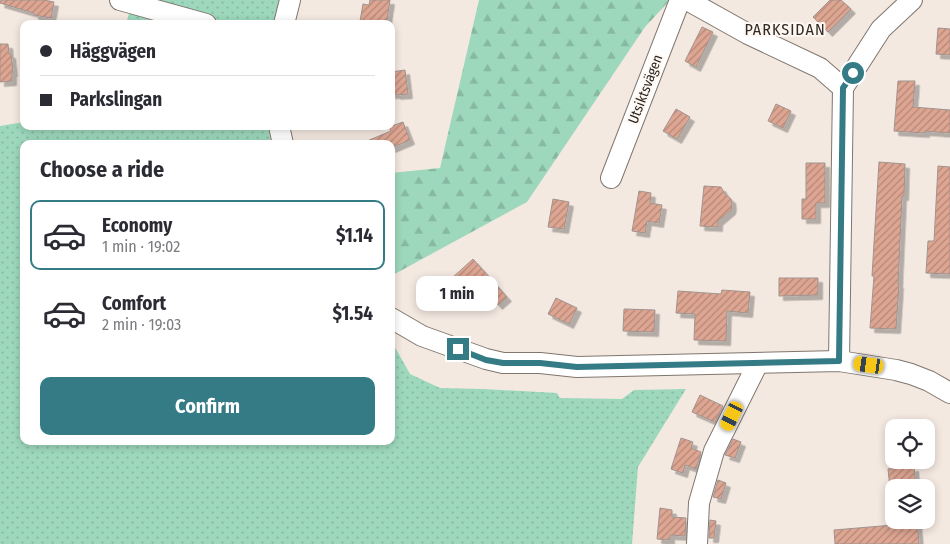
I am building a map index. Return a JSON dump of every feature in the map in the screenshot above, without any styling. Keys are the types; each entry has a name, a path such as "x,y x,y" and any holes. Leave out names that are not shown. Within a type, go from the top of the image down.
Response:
{"street":[{"path":"120,0 192,20"},
{"path":"285,20 290,0"},
{"name":"Utsiktsvägen","path":"611,178 680,0"},
{"path":"687,0 748,34 820,68 843,88"},
{"path":"839,361 843,88 881,29 912,0"},
{"path":"395,320 422,336 486,360 503,363 540,363 577,367 839,361 911,374 929,381 950,393"},
{"path":"696,544 698,503 714,451 758,363"}],"green space":[{"path":"143,0 287,0 283,14 278,20 217,20"},
{"path":"479,0 670,0 645,27 527,202 395,274 395,173 440,168"},
{"path":"130,10 166,20 127,20"},
{"path":"20,123 20,130 269,130 270,140 20,140 20,445 395,445 395,348 410,374 440,388 557,393 560,398 622,399 634,390 686,389 638,467 632,544 0,544 0,126"}],"building":[{"path":"1,0 44,0 54,2 51,18 34,15 34,13 0,3"},
{"path":"370,0 390,0 387,20 360,20 363,4 369,5"},
{"path":"830,0 841,0 851,9 828,32 813,17"},
{"path":"702,27 713,32 696,67 685,61"},
{"path":"938,28 950,29 950,55 936,54"},
{"path":"0,44 8,44 13,72 12,81 0,82"},
{"path":"405,70 408,94 395,94 395,71"},
{"path":"898,81 915,81 913,107 950,110 950,133 894,131"},
{"path":"776,104 791,111 783,128 768,121"},
{"path":"676,109 690,117 677,139 663,131"},
{"path":"403,122 410,140 395,146 395,140 370,140 390,130 395,130 395,125"},
{"path":"879,162 905,164 896,329 870,328"},
{"path":"806,163 825,163 825,203 816,203 816,219 802,219 802,199 806,199"},
{"path":"938,166 950,167 950,274 926,273 928,241 934,241"},
{"path":"704,186 721,187 731,199 731,210 718,221 718,227 700,226"},
{"path":"639,191 651,193 650,203 662,205 659,223 647,221 645,233 632,231"},
{"path":"553,199 569,202 564,229 548,227"},
{"path":"473,259 507,297 498,305 472,277 461,287 452,278"},
{"path":"779,278 818,278 818,295 779,296"},
{"path":"722,290 750,292 748,313 727,311 726,341 694,340 695,314 676,313 678,291 721,294"},
{"path":"556,298 577,308 569,324 548,314"},
{"path":"624,309 655,310 654,332 623,331"},
{"path":"700,395 723,406 715,422 692,412"},
{"path":"681,438 693,442 691,448 701,452 696,469 685,465 683,473 671,469"},
{"path":"733,439 741,442 735,458 725,455"},
{"path":"888,469 914,469 915,479 889,479"},
{"path":"718,480 726,483 721,499 713,497"},
{"path":"660,508 672,510 672,517 686,518 685,536 670,535 670,540 657,539"},
{"path":"710,520 716,521 714,538 709,538"},
{"path":"885,526 885,529 918,529 919,544 835,544 834,530"}],"district":[{"name":"PARKSIDAN","path":"785,29"}],"route":[{"path":"458,349 486,360 503,363 540,363 577,367 839,361 843,88 853,73"}]}
